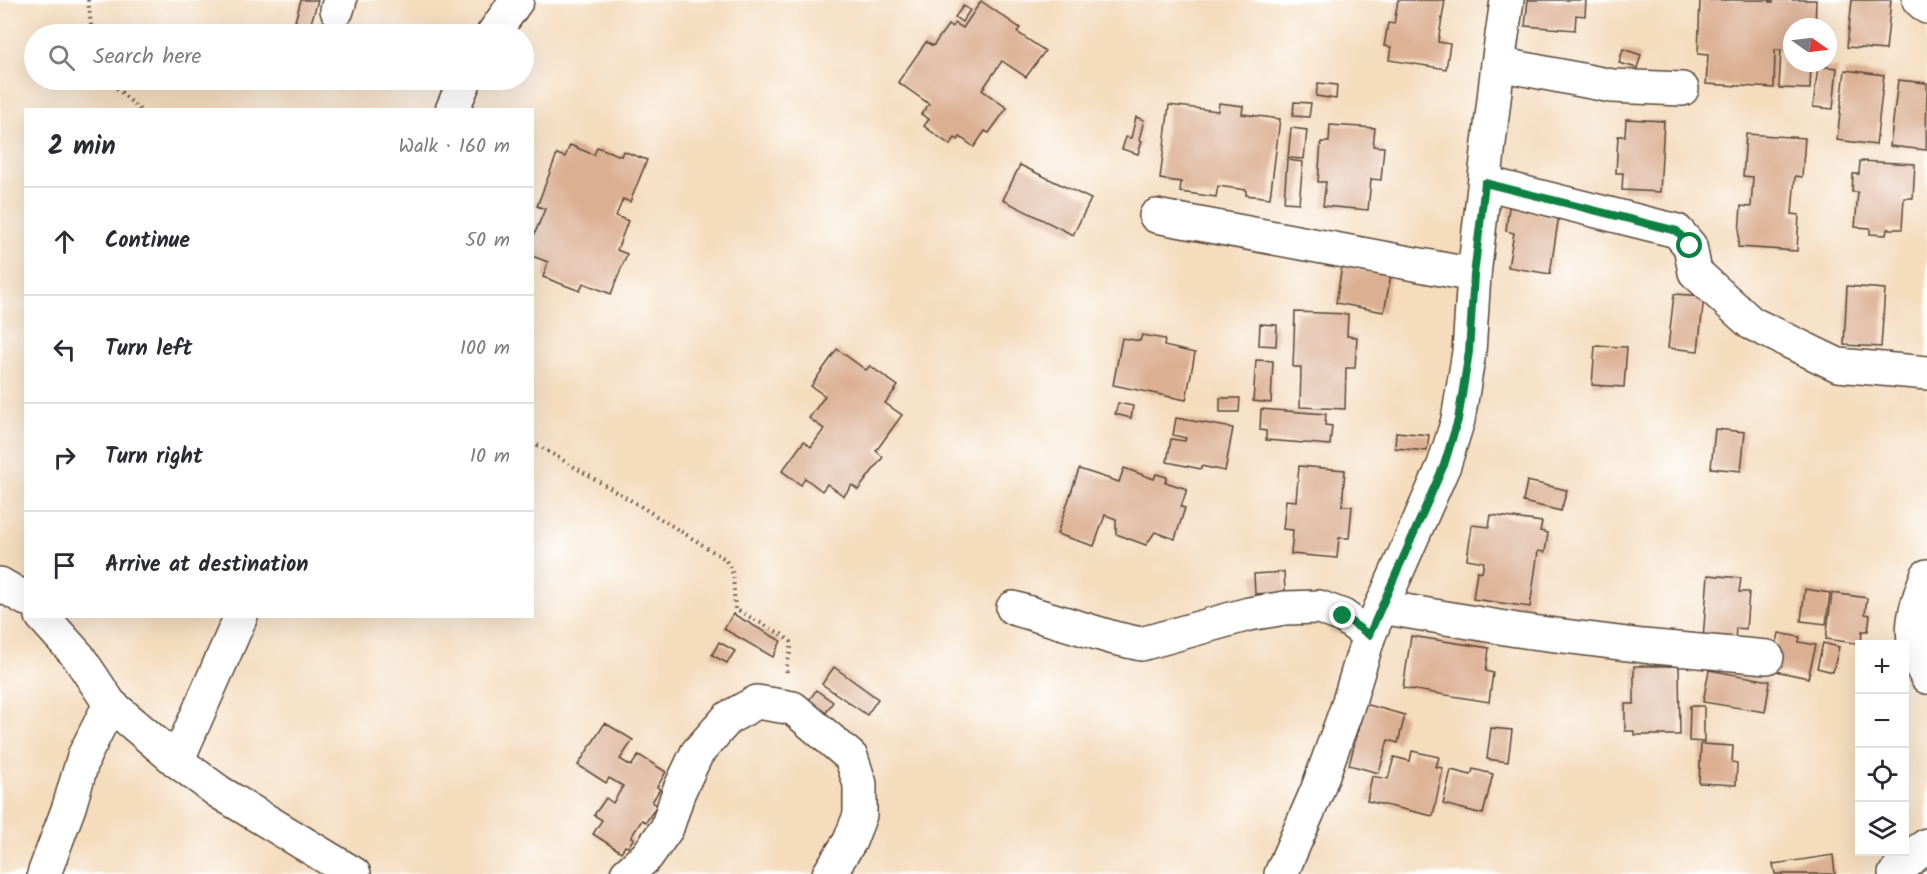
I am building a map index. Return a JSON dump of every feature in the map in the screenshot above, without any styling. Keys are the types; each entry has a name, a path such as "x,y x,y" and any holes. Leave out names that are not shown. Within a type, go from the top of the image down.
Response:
{"street":[{"path":"500,24 517,0"},
{"path":"1281,874 1317,790 1375,621 1444,465 1458,420 1469,352 1474,275 1507,0"},
{"path":"1919,0 1927,8"},
{"path":"1498,64 1612,86 1682,89"},
{"path":"453,108 461,90"},
{"path":"1485,183 1677,231 1690,246 1695,272 1751,323 1839,365 1927,373"},
{"path":"1156,216 1474,275"},
{"path":"1927,576 1917,602 1912,628 1921,666 1927,677"},
{"path":"0,584 24,598"},
{"path":"1013,608 1141,644 1249,614 1285,608 1318,607 1343,616 1375,621 1517,630 1643,646 1767,657"},
{"path":"44,618 78,656 110,704 177,761 219,792 354,874"},
{"path":"177,761 240,618"},
{"path":"627,874 647,856 667,828 679,791 697,753 728,717 757,702 793,708 851,758 860,784 860,815 850,841 829,874"},
{"path":"44,874 69,807 84,756 110,704"},
{"path":"1895,874 1927,845"}],"path":[{"path":"88,0 91,24"},
{"path":"119,90 138,108"},
{"path":"534,443 725,559 733,574 735,609 783,635 791,642 792,651 786,668 793,708"}],"building":[{"path":"301,0 318,0 311,24 295,21"},
{"path":"1398,0 1445,0 1438,42 1450,44 1446,69 1389,60 1391,47 1384,46 1388,23 1394,24"},
{"path":"1528,0 1586,0 1585,16 1576,15 1575,30 1525,26"},
{"path":"1700,0 1771,0 1770,2 1773,2 1773,0 1816,0 1815,18 1783,18 1783,72 1811,72 1810,89 1779,88 1781,50 1775,50 1774,88 1706,84 1708,55 1698,54"},
{"path":"1852,0 1891,0 1886,50 1847,47"},
{"path":"981,1 1020,28 1017,32 1045,51 1026,77 1002,61 982,90 1007,108 989,133 985,131 974,147 960,137 958,140 955,138 950,145 924,126 929,119 921,114 929,104 898,82 926,42 933,46 948,25 952,27 955,23 963,28"},
{"path":"963,6 970,10 962,22 955,17"},
{"path":"1623,49 1641,55 1637,68 1619,63"},
{"path":"1845,70 1884,75 1876,145 1837,140"},
{"path":"1817,72 1837,72 1833,109 1813,107"},
{"path":"1898,80 1927,83 1926,150 1890,146"},
{"path":"1318,83 1337,85 1336,99 1316,96"},
{"path":"1294,102 1311,103 1309,117 1293,116"},
{"path":"1219,103 1243,106 1242,114 1280,119 1270,198 1246,195 1246,190 1218,186 1216,197 1180,192 1181,182 1160,179 1169,105 1218,111"},
{"path":"1136,117 1144,120 1138,154 1122,149 1126,137 1131,138"},
{"path":"1626,119 1664,121 1660,192 1622,190 1623,173 1616,173 1618,136 1625,136"},
{"path":"1330,125 1375,128 1373,146 1384,147 1381,180 1371,179 1368,210 1323,206 1326,182 1318,182 1321,142 1329,142"},
{"path":"1291,128 1307,130 1304,159 1288,158"},
{"path":"1746,134 1805,138 1802,177 1795,176 1792,214 1799,215 1797,251 1738,247 1741,206 1751,207 1753,177 1743,176"},
{"path":"570,145 594,155 597,147 621,156 623,151 647,160 630,202 623,199 616,216 628,221 617,250 627,254 611,294 583,283 580,291 543,277 548,262 534,257 534,235 545,209 537,206 557,154 565,157"},
{"path":"1287,160 1303,162 1299,203 1284,202"},
{"path":"1860,161 1915,164 1913,198 1904,198 1902,229 1887,229 1886,235 1870,234 1870,228 1855,227 1858,192 1852,192 1853,174 1859,174"},
{"path":"1020,165 1091,199 1073,235 1003,200"},
{"path":"1509,207 1559,215 1550,274 1508,267 1514,233 1506,231"},
{"path":"1342,266 1391,275 1384,312 1336,303"},
{"path":"1847,286 1885,289 1881,347 1844,345"},
{"path":"1674,294 1704,296 1698,351 1668,348"},
{"path":"1295,312 1348,314 1347,336 1357,337 1355,368 1346,368 1345,409 1300,407 1301,367 1293,367"},
{"path":"1260,324 1277,325 1276,346 1259,345"},
{"path":"1142,335 1165,339 1164,346 1195,353 1186,400 1113,385 1122,338 1140,341"},
{"path":"1595,346 1627,347 1624,387 1592,385"},
{"path":"837,349 866,370 870,366 898,386 885,403 902,415 876,451 883,457 858,490 852,485 844,496 827,484 822,491 805,478 801,485 782,471 804,441 811,447 824,429 809,418 825,396 811,386"},
{"path":"1256,360 1273,361 1271,403 1253,401"},
{"path":"1220,398 1240,398 1239,412 1220,412"},
{"path":"1118,403 1133,406 1131,418 1115,414"},
{"path":"1261,409 1326,414 1325,425 1332,426 1330,445 1266,440 1266,431 1260,430"},
{"path":"1176,418 1233,428 1225,471 1167,462 1171,439 1185,441 1186,438 1173,435"},
{"path":"1715,429 1745,432 1741,471 1711,468"},
{"path":"1396,432 1429,435 1427,451 1395,448"},
{"path":"1299,466 1345,470 1342,506 1352,506 1349,538 1339,538 1337,558 1291,554 1293,530 1283,529 1286,500 1296,501"},
{"path":"1124,468 1154,479 1156,474 1167,477 1165,482 1187,489 1181,507 1185,508 1175,539 1155,532 1146,545 1116,534 1116,519 1105,515 1094,546 1057,534 1079,469 1119,482"},
{"path":"1527,481 1567,490 1561,511 1523,502"},
{"path":"1491,515 1542,522 1540,531 1548,533 1545,552 1538,551 1530,607 1473,599 1477,571 1482,572 1484,562 1467,559 1472,525 1489,527"},
{"path":"1284,572 1285,592 1255,594 1254,574"},
{"path":"1708,575 1741,578 1739,592 1749,592 1746,629 1736,628 1735,642 1703,639"},
{"path":"1805,589 1830,593 1826,624 1801,621"},
{"path":"1832,593 1867,598 1865,614 1870,615 1868,631 1862,631 1861,640 1855,640 1855,643 1826,639"},
{"path":"733,614 781,641 773,657 724,629"},
{"path":"1779,633 1800,637 1799,642 1816,645 1808,678 1771,670"},
{"path":"1411,636 1489,648 1486,671 1493,673 1489,702 1403,688"},
{"path":"719,642 735,651 727,663 712,655"},
{"path":"1823,643 1839,647 1833,672 1817,668"},
{"path":"1634,666 1679,666 1680,735 1634,735 1634,731 1625,731 1625,704 1634,704"},
{"path":"834,667 878,699 867,715 822,684"},
{"path":"1709,670 1770,681 1765,712 1703,702"},
{"path":"816,690 833,702 823,717 806,705"},
{"path":"1365,704 1405,715 1398,743 1388,740 1379,773 1349,765"},
{"path":"1690,706 1704,706 1704,742 1689,741"},
{"path":"605,723 633,740 620,759 631,766 639,755 666,772 657,787 660,789 652,802 657,805 646,822 642,820 631,837 634,838 621,852 593,834 602,820 594,815 606,798 613,803 623,786 609,778 606,783 578,765"},
{"path":"1491,728 1512,730 1508,762 1487,759"},
{"path":"1701,744 1733,746 1732,762 1737,763 1736,785 1699,783"},
{"path":"1412,751 1439,757 1436,767 1443,768 1433,816 1367,801 1372,776 1388,779 1394,757 1410,761"},
{"path":"1473,769 1493,774 1483,814 1443,804 1451,770 1471,775"},
{"path":"1833,855 1835,874 1775,874 1773,864"}],"route":[{"path":"1343,616 1369,635 1444,465 1458,420 1469,352 1474,275 1485,183 1677,231 1690,246"}]}
